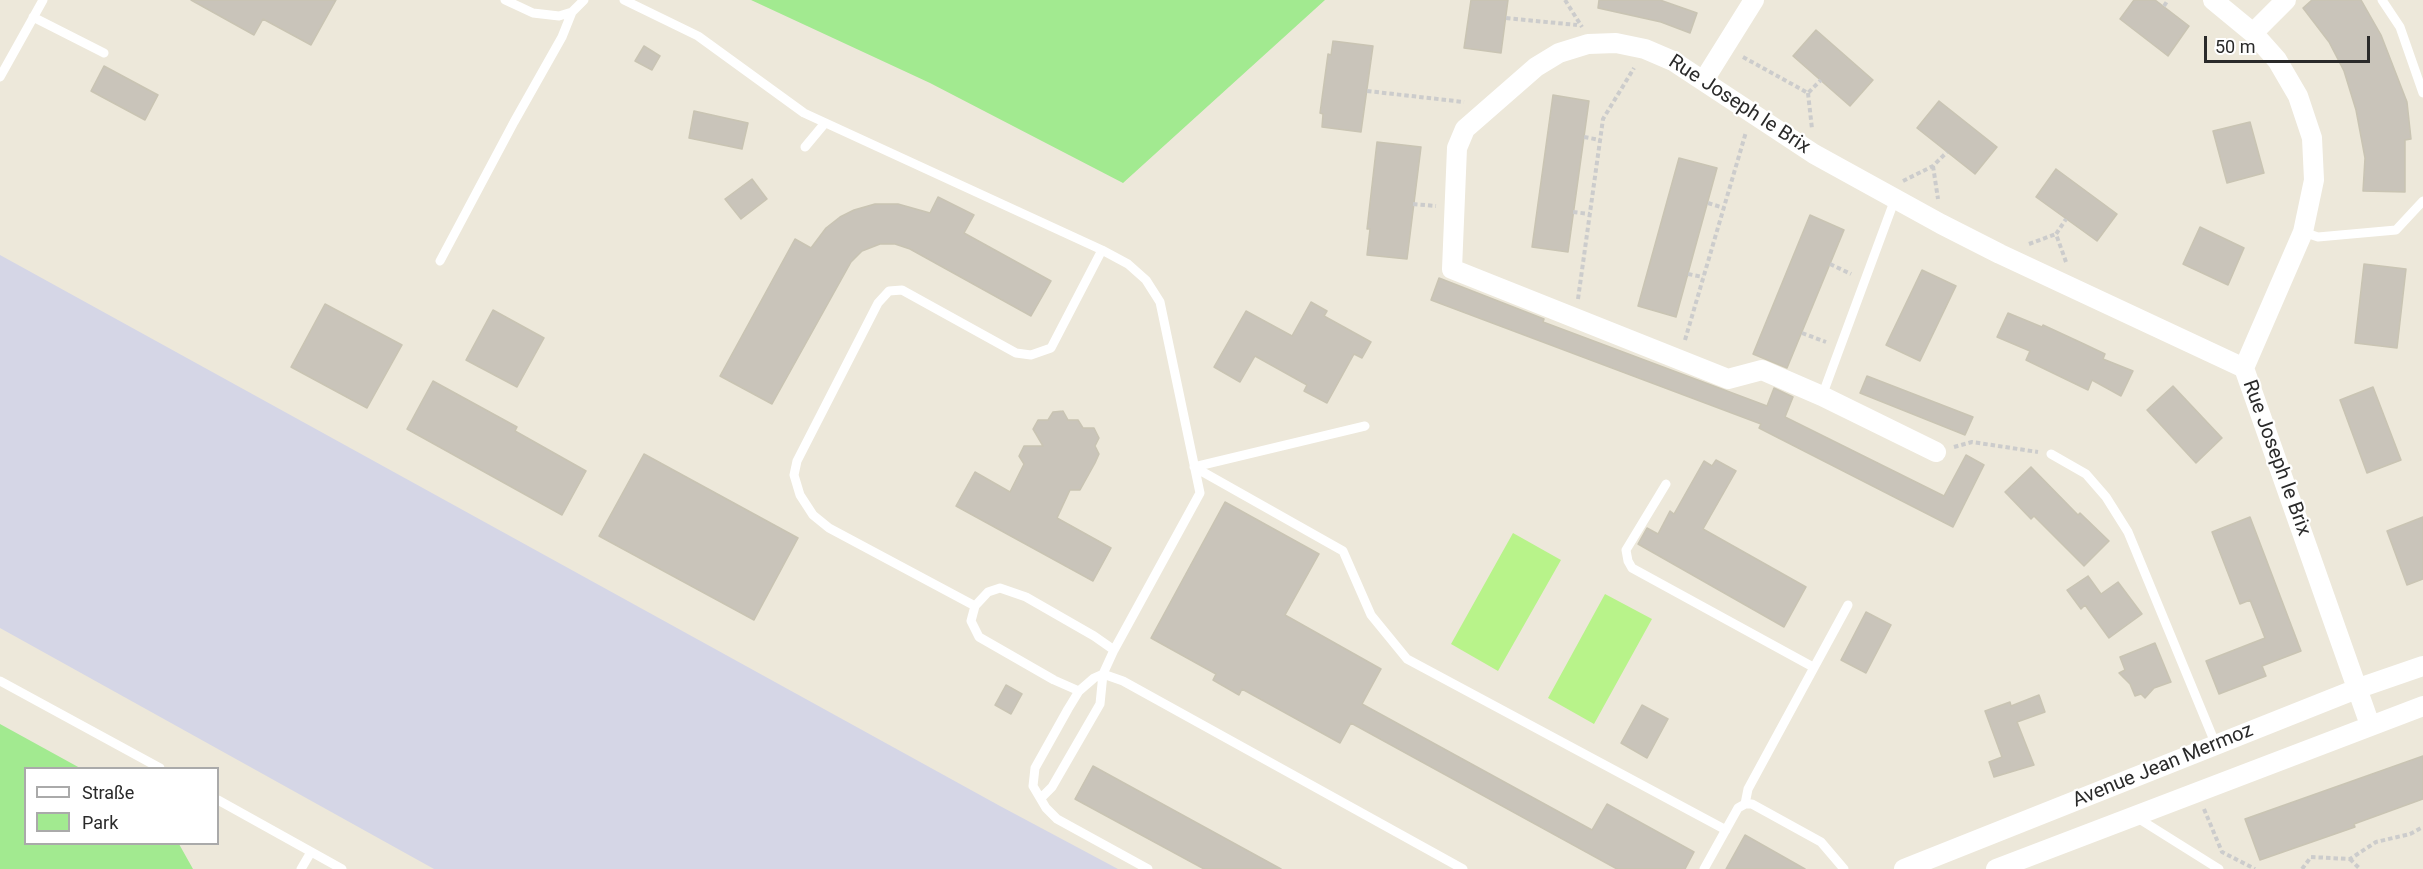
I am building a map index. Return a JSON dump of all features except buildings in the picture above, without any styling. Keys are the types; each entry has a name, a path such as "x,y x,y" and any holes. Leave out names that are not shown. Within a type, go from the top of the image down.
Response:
{"street":[{"path":"1704,80 1754,0"},
{"path":"2213,0 2253,33 2277,60 2298,96 2312,138 2314,180 2303,232 2244,368"},
{"path":"2253,33 2286,0"},
{"name":"Rue Joseph le Brix","path":"1936,452 1822,396 1762,370 1728,379 1452,269 1457,148 1465,129 1536,67 1585,35 1645,49 1673,61 1704,80 1814,154 1941,224 2244,368 2359,688 2370,725"},
{"name":"Avenue Jean Mermoz","path":"1904,869 2359,688 2423,666"},
{"name":"Avenue Jean Mermoz","path":"1996,869 2423,706"}],"lane":[{"path":"0,77 44,0"},
{"path":"505,0 532,14 559,16 572,12"},
{"path":"440,261 562,37 572,12 584,0"},
{"path":"624,0 698,36 804,113 1128,264 1146,280 1160,302 1200,493 1114,650 1103,674 1100,704 1052,787 1041,798"},
{"path":"2382,0 2400,27 2423,93"},
{"path":"33,17 104,53"},
{"path":"805,147 825,123"},
{"path":"1822,396 1864,280 1887,195"},
{"path":"2303,232 2318,237 2396,230 2423,201"},
{"path":"975,606 829,528 813,515 800,495 794,475 797,461 878,303 889,291 903,290 1016,353 1032,355 1051,348 1102,250"},
{"path":"1194,467 1365,426"},
{"path":"2051,454 2086,474 2106,497 2128,532 2216,745"},
{"path":"1194,467 1343,550 1371,615 1407,658 1726,830"},
{"path":"1666,484 1626,550 1632,568 1813,667"},
{"path":"1079,691 1054,680 978,637 971,621 975,606 988,592 999,588 1026,597 1114,650"},
{"path":"1745,804 1748,789 1848,605"},
{"path":"1148,869 1057,819 1046,808 1033,786 1035,768 1079,691 1094,678 1103,674 1123,681 1463,869"},
{"path":"0,681 158,767"},
{"path":"219,801 342,869"},
{"path":"1704,869 1738,808 1745,804 1759,807 1821,842 1844,869"},
{"path":"2134,816 2219,869"},
{"path":"301,869 311,852"}],"path":[{"path":"1564,0 1585,35"},
{"path":"2164,6 2168,0"},
{"path":"1506,18 1585,35"},
{"path":"1723,47 1808,93"},
{"path":"1575,318 1603,119 1645,49"},
{"path":"1808,93 1821,80"},
{"path":"1367,91 1464,102 1479,115"},
{"path":"1808,93 1814,154"},
{"path":"1679,359 1752,114"},
{"path":"1584,137 1600,140"},
{"path":"1887,195 1934,166 1947,152"},
{"path":"1934,166 1941,224"},
{"path":"1708,203 1724,208"},
{"path":"1573,212 1590,214"},
{"path":"2066,219 2056,234 2075,288"},
{"path":"1830,264 1864,280"},
{"path":"1688,274 1703,277"},
{"path":"1802,333 1839,348"},
{"path":"1936,452 1972,442 2051,454"},
{"path":"2197,792 2223,852 2255,869"},
{"path":"2302,869 2311,857 2350,859 2376,842 2410,834 2423,827"},
{"path":"2350,859 2360,869"}],"shaded area":[{"path":"0,255 1118,869 434,869 0,628"}],"green space":[{"path":"751,0 1325,0 1123,183 930,83"},
{"path":"1513,533 1561,560 1498,671 1451,644"},
{"path":"1605,594 1652,619 1594,724 1548,698"},
{"path":"0,724 78,767 24,767 24,845 180,845 193,869 0,869"}]}
